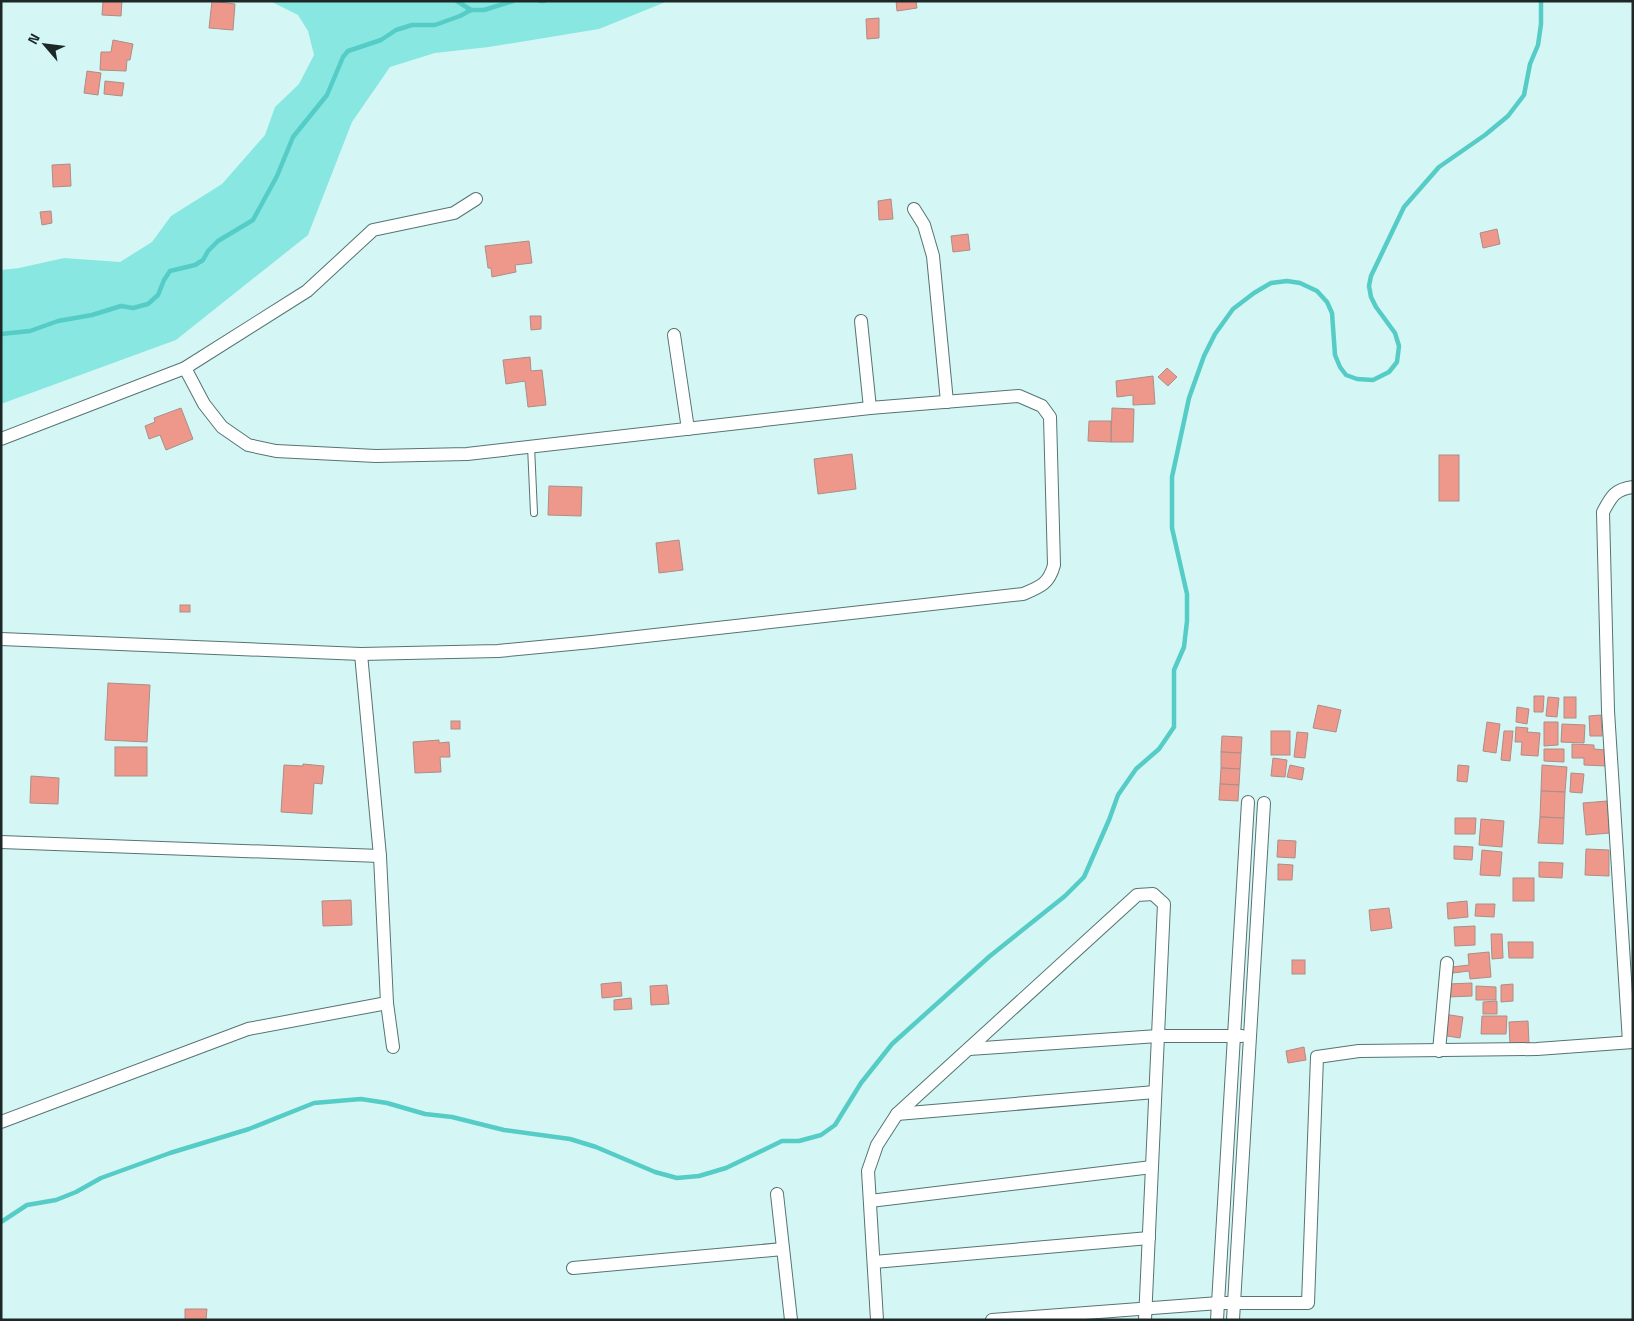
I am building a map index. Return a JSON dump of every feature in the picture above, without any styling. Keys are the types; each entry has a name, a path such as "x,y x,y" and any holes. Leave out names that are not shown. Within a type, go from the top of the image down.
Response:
{"street":[{"path":"1,439 185,368 307,291 373,230 454,213 476,199"},
{"path":"914,209 924,224 933,256 947,402"},
{"path":"860,321 870,408"},
{"path":"674,335 688,429"},
{"path":"1,639 362,654 498,651 1023,594 1042,586 1052,575 1054,565 1050,417 1042,406 1019,396 870,408 467,454 376,456 276,451 248,444 222,427 204,404 185,368"},
{"path":"992,1320 1145,1314 1218,1303 1308,1303 1317,1057 1359,1051 1537,1050 1631,1042 1608,711 1603,512 1611,497 1621,488 1633,487"},
{"path":"362,654 380,856 387,1003 393,1046"},
{"path":"1218,1320 1248,802"},
{"path":"1233,1320 1264,803"},
{"path":"1,842 380,856"},
{"path":"877,1320 868,1171 878,1145 897,1114 1137,895 1153,894 1164,904 1145,1314"},
{"path":"1439,1050 1447,963"},
{"path":"1,1122 248,1029 387,1003"},
{"path":"968,1049 1158,1036 1250,1036"},
{"path":"897,1114 1155,1092"},
{"path":"870,1201 1152,1167"},
{"path":"777,1194 791,1320"},
{"path":"874,1262 1149,1238"},
{"path":"573,1268 783,1249"}],"lane":[{"path":"531,446 534,513"}],"shaded area":[{"path":"270,1 668,1 599,29 489,47 435,53 390,67 352,122 308,235 176,340 1,404 1,270 64,258 120,262 152,242 171,216 222,184 265,135 275,107 299,84 314,55 308,31 298,15"}],"building":[{"path":"103,1 122,1 121,16 102,15"},
{"path":"212,1 235,4 233,30 209,28"},
{"path":"896,1 916,1 917,8 897,11"},
{"path":"879,18 879,38 867,39 866,19"},
{"path":"113,40 133,44 130,60 127,60 126,71 100,70 101,52 111,52"},
{"path":"87,71 101,73 98,95 84,93"},
{"path":"105,81 124,83 122,96 104,94"},
{"path":"70,164 71,186 53,187 52,165"},
{"path":"891,199 893,219 879,220 878,201"},
{"path":"51,211 52,223 42,225 40,212"},
{"path":"1497,229 1500,244 1483,248 1480,233"},
{"path":"968,234 970,250 953,252 951,236"},
{"path":"529,241 532,263 515,265 516,272 492,277 491,268 488,268 485,246"},
{"path":"530,316 541,316 541,329 531,330"},
{"path":"530,357 531,371 542,370 546,405 528,407 525,381 506,384 503,360"},
{"path":"1167,368 1177,377 1168,386 1158,377"},
{"path":"1153,376 1155,404 1133,405 1133,395 1117,397 1116,381"},
{"path":"181,408 193,439 166,450 160,435 149,439 145,426 155,422 154,418"},
{"path":"1112,408 1134,409 1133,442 1111,442"},
{"path":"1089,421 1111,421 1111,442 1088,441"},
{"path":"852,454 856,489 818,494 814,459"},
{"path":"1439,455 1459,455 1459,501 1439,501"},
{"path":"549,486 582,487 581,516 548,515"},
{"path":"679,540 683,570 659,573 656,543"},
{"path":"180,605 190,605 190,612 180,612"},
{"path":"108,683 150,685 147,742 105,740"},
{"path":"1534,696 1544,696 1543,712 1534,712"},
{"path":"1548,697 1559,698 1557,717 1546,716"},
{"path":"1564,697 1576,697 1576,718 1564,718"},
{"path":"1318,705 1341,710 1336,732 1313,728"},
{"path":"1517,707 1529,709 1527,724 1516,722"},
{"path":"1601,715 1602,736 1590,736 1589,716"},
{"path":"451,721 460,721 460,729 451,729"},
{"path":"1487,722 1500,724 1496,753 1483,751"},
{"path":"1544,722 1558,722 1558,745 1544,746"},
{"path":"1562,724 1585,725 1584,743 1561,742"},
{"path":"1516,727 1528,728 1527,732 1540,733 1538,756 1521,755 1522,742 1515,742"},
{"path":"1271,731 1290,731 1290,755 1271,755"},
{"path":"1504,731 1513,731 1510,761 1501,760"},
{"path":"1297,732 1308,733 1305,758 1294,757"},
{"path":"1222,736 1242,737 1241,753 1221,752"},
{"path":"439,740 439,743 449,742 450,757 440,757 441,772 415,773 413,742"},
{"path":"1572,744 1594,745 1594,749 1606,750 1606,766 1584,765 1584,758 1572,758"},
{"path":"115,747 147,747 147,776 115,776"},
{"path":"1544,749 1564,749 1564,762 1544,761"},
{"path":"1221,752 1241,753 1240,769 1221,768"},
{"path":"1273,758 1287,760 1285,777 1271,776"},
{"path":"303,764 324,766 322,784 314,783 312,814 281,812 284,765 303,766"},
{"path":"1290,765 1304,768 1302,780 1287,777"},
{"path":"1458,765 1469,766 1467,782 1457,781"},
{"path":"1542,765 1567,767 1565,792 1541,791"},
{"path":"1221,768 1240,769 1239,785 1220,784"},
{"path":"1571,773 1584,774 1582,793 1570,792"},
{"path":"31,776 59,778 58,804 30,803"},
{"path":"1220,784 1239,785 1238,801 1219,800"},
{"path":"1541,791 1565,792 1564,818 1540,817"},
{"path":"1607,801 1610,833 1586,835 1583,803"},
{"path":"1540,817 1564,818 1563,844 1538,843"},
{"path":"1455,818 1476,818 1475,834 1455,834"},
{"path":"1481,819 1504,821 1502,847 1479,845"},
{"path":"1278,840 1296,841 1295,858 1277,857"},
{"path":"1454,846 1473,847 1472,860 1454,859"},
{"path":"1586,849 1609,850 1609,876 1585,875"},
{"path":"1482,850 1502,852 1500,876 1480,875"},
{"path":"1539,862 1563,863 1562,878 1539,877"},
{"path":"1278,864 1293,865 1292,880 1278,880"},
{"path":"1513,878 1534,878 1534,901 1513,901"},
{"path":"351,900 352,925 323,926 322,901"},
{"path":"1467,901 1468,917 1448,919 1447,903"},
{"path":"1476,904 1495,904 1494,917 1475,916"},
{"path":"1389,908 1392,928 1371,931 1369,910"},
{"path":"1475,926 1475,945 1455,946 1454,927"},
{"path":"1491,934 1502,934 1503,958 1492,959"},
{"path":"1508,942 1533,942 1533,958 1509,958"},
{"path":"1489,952 1491,977 1470,979 1469,971 1453,973 1452,967 1469,965 1468,954"},
{"path":"1292,960 1305,960 1305,974 1292,974"},
{"path":"621,982 622,996 602,998 601,984"},
{"path":"1472,983 1472,996 1448,997 1448,984"},
{"path":"1513,984 1513,1001 1501,1002 1501,985"},
{"path":"667,985 669,1004 651,1005 650,986"},
{"path":"1476,986 1496,987 1496,1000 1476,1000"},
{"path":"631,998 632,1009 614,1010 614,1000"},
{"path":"1497,1001 1497,1014 1483,1014 1483,1002"},
{"path":"1444,1014 1463,1017 1460,1038 1441,1035"},
{"path":"1482,1016 1507,1016 1506,1034 1481,1034"},
{"path":"1528,1021 1529,1044 1510,1045 1509,1022"},
{"path":"1304,1047 1306,1060 1288,1063 1286,1051"},
{"path":"185,1309 207,1309 206,1320 185,1320"}],"waterway":[{"path":"457,1 471,10"},
{"path":"1,334 30,331 58,321 92,315 121,306 133,308 148,304 158,295 170,271 195,265 203,260 208,251 218,241 253,220 277,176 293,137 327,95 343,57 348,51 381,40 396,30 412,25 435,25 471,10 484,10 513,1"},
{"path":"1,1222 27,1205 56,1200 76,1192 101,1178 170,1153 249,1129 314,1103 361,1099 387,1103 425,1114 452,1117 504,1130 570,1139 596,1147 655,1172 677,1178 699,1176 726,1168 782,1141 799,1141 821,1135 835,1125 861,1083 892,1044 990,956 1065,896 1084,877 1118,795 1136,769 1159,749 1174,727 1174,670 1184,647 1187,621 1187,594 1172,528 1172,477 1189,398 1204,356 1215,334 1233,309 1254,293 1271,283 1287,281 1300,283 1317,291 1327,302 1332,313 1335,355 1346,375 1357,379 1373,380 1389,372 1397,362 1399,346 1395,333 1371,297 1369,286 1371,276 1404,207 1439,167 1485,135 1508,116 1524,95 1530,64 1538,45 1541,24 1541,1"}]}
